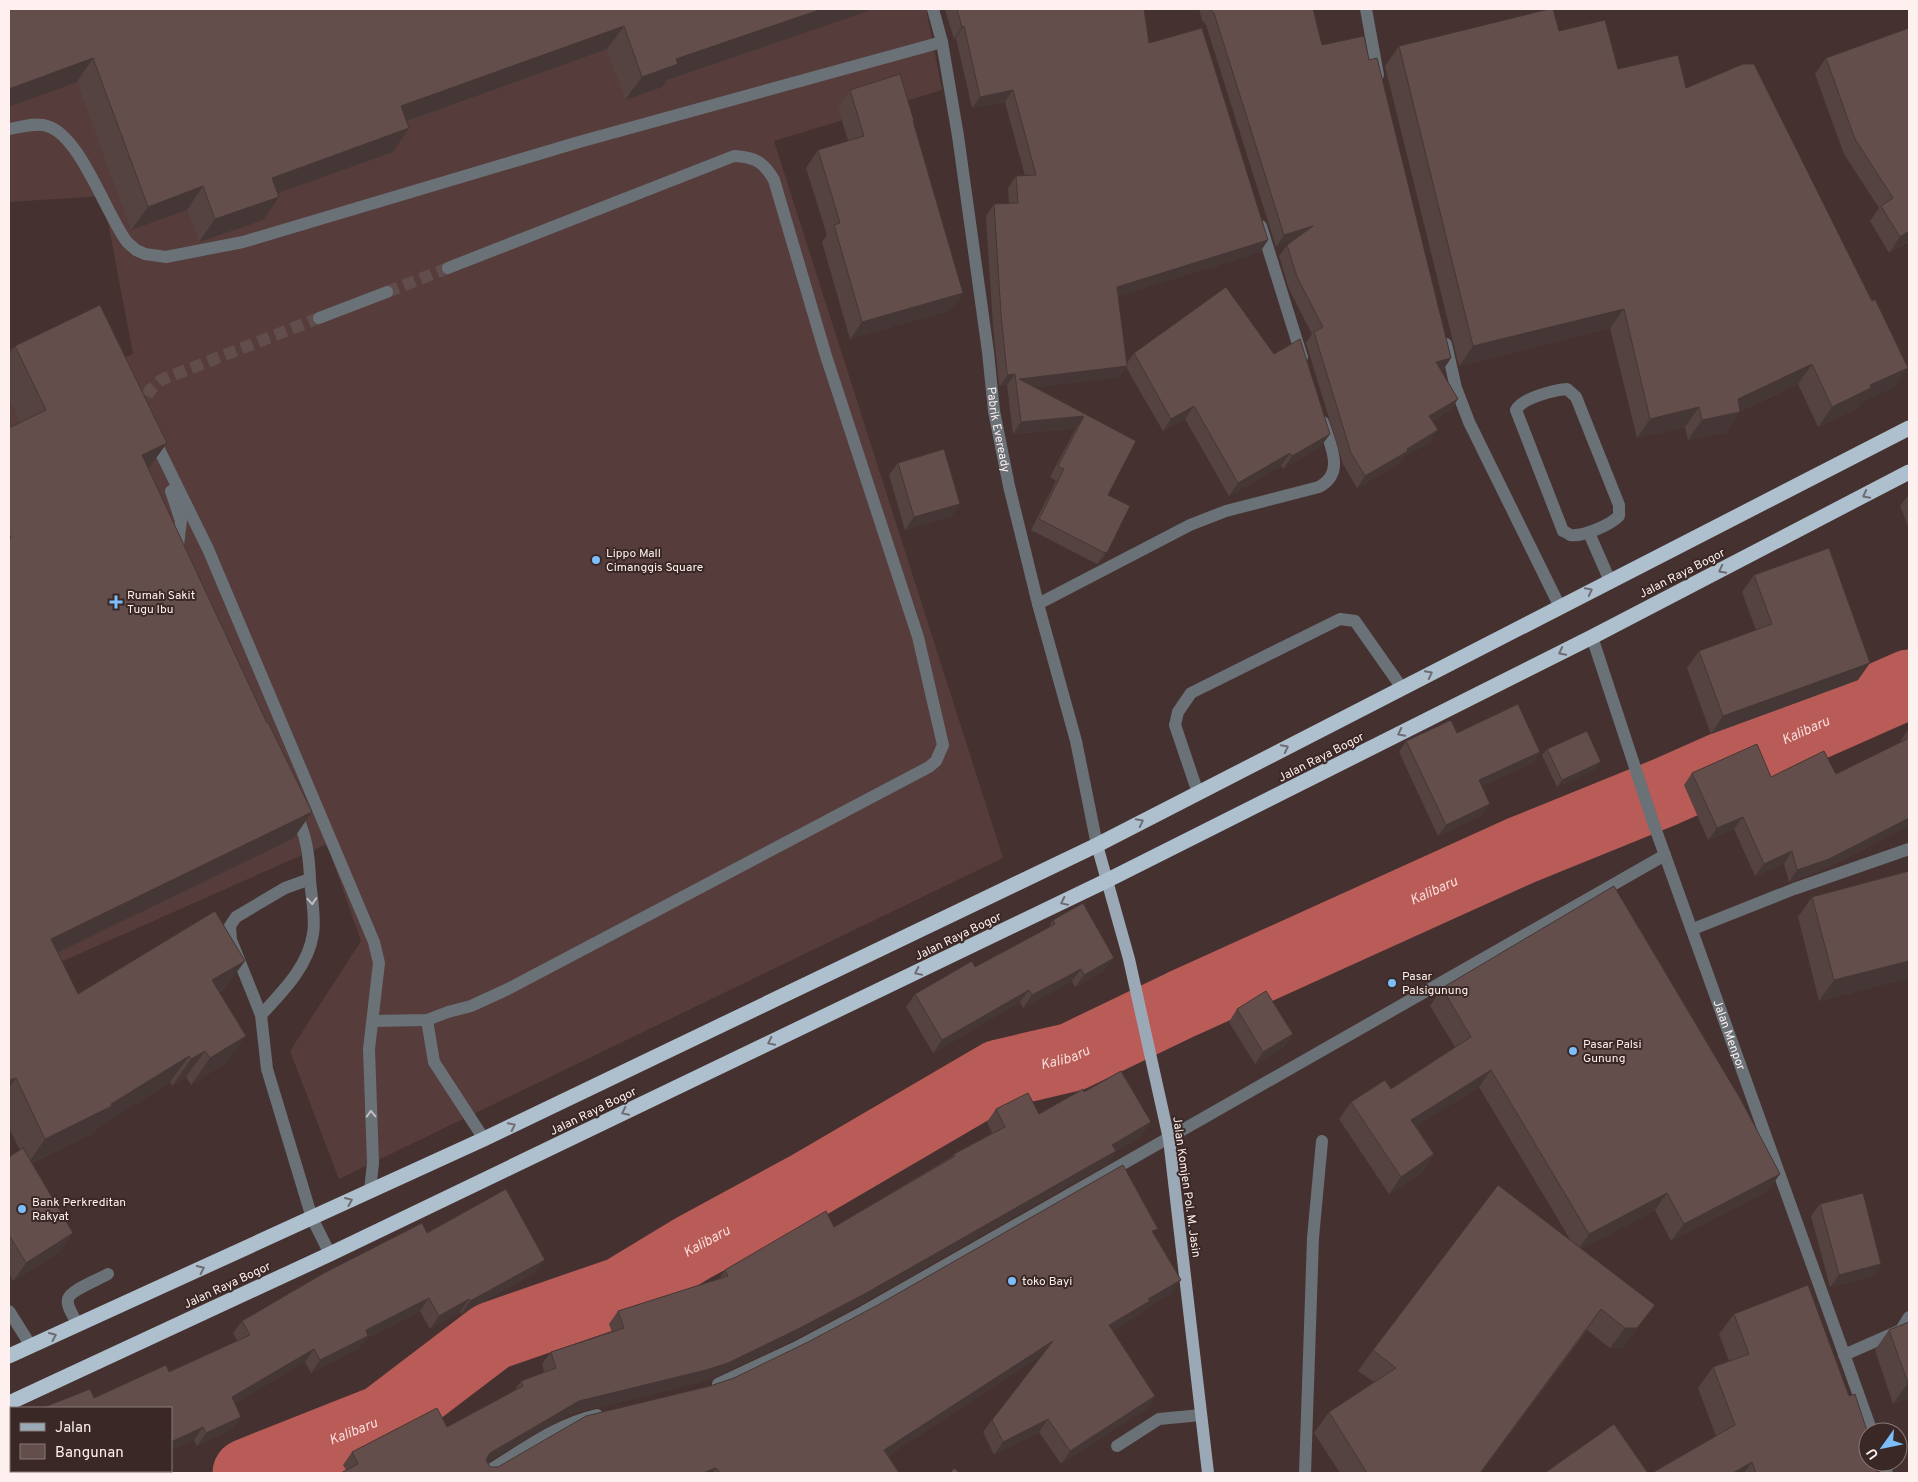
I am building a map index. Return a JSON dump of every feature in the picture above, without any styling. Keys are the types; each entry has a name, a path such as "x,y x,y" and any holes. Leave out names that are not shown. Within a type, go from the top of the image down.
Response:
{"highway":[{"name":"Jalan Raya Bogor","path":"9,1356 484,1139 1097,845 1909,428"},
{"name":"Jalan Raya Bogor","path":"9,1403 330,1254 1108,880 1592,637 1909,472"}],"main road":[{"name":"Jalan Komjen Pol. M. Jasin","path":"1097,845 1129,959 1169,1139 1208,1473"}],"street":[{"name":"Pabrik Eveready","path":"933,9 942,42 958,136 988,352 994,411 1009,486 1038,604 1076,741 1097,845"},
{"path":"1366,9 1381,88"},
{"path":"9,129 41,124 57,130 73,146 127,242 136,250 145,254 166,257 244,242 578,142 942,42"},
{"path":"373,1021 427,1020 471,1006 508,989 929,767 936,761 943,745 918,637 826,356 774,180 768,168 752,159 734,156 448,268"},
{"path":"1258,216 1306,368"},
{"path":"319,318 387,292"},
{"path":"1442,330 1456,388 1469,422 1560,607"},
{"path":"1567,389 1576,397 1619,505 1619,516 1589,532 1569,535 1563,531 1518,420 1516,410 1519,405 1554,390 1567,389"},
{"path":"1038,604 1190,525 1226,511 1325,484 1334,472 1335,462 1318,406"},
{"path":"182,566 178,545 181,521 175,499 145,426 208,549 374,942 379,963 370,1049 373,1163 370,1191"},
{"path":"1589,532 1610,580"},
{"path":"1198,793 1175,725 1178,712 1191,693 1340,619 1355,621 1402,688"},
{"name":"Jalan Menpor","path":"1592,637 1653,822 1868,1422"},
{"path":"261,1015 300,968 310,952 314,932 309,851 291,804"},
{"path":"1692,929 1794,889 1909,849"},
{"path":"706,1388 722,1383 796,1348 864,1312 1665,855"},
{"path":"310,879 285,888 236,917 230,926 231,940 261,1015 267,1068 312,1218 330,1254"},
{"path":"427,1020 434,1062 484,1139"},
{"path":"1305,1473 1313,1238 1322,1141"},
{"path":"78,1325 68,1305 68,1299 72,1293 108,1274"},
{"path":"9,1311 31,1346"},
{"path":"1844,1354 1901,1330 1909,1316"},
{"path":"485,1473 574,1421 612,1411"},
{"path":"1117,1446 1159,1419 1201,1415"}],"shaded area":[{"path":"9,9 926,9 942,90 774,141 1003,858 339,1179 290,1051 361,941 327,844 9,985 9,350 90,314 118,360 133,354 103,196 9,202"}],"building":[{"path":"9,9 822,9 676,59 678,64 642,77 624,26 401,106 409,128 272,178 279,197 215,219 203,186 148,207 93,58 9,89"},
{"path":"957,9 1144,9 1149,43 1202,28 1268,240 1117,287 1127,366 1019,379 1136,441 1108,495 1130,506 1108,551 1105,553 1039,519 1064,469 1058,466 1084,416 1021,422 1015,374 1008,375 1007,373 994,204 1018,203 1016,176 1036,175 1013,90 980,97 964,26 962,27"},
{"path":"1210,9 1313,9 1322,45 1364,36 1369,60 1377,58 1451,358 1436,362 1458,399 1429,416 1438,430 1407,449 1408,451 1365,476 1351,453 1314,332 1323,327 1297,277 1287,245 1313,226 1284,235 1214,13"},
{"path":"1553,9 1559,31 1605,20 1618,69 1678,55 1686,88 1743,64 1754,64 1872,301 1875,299 1908,368 1870,385 1871,388 1832,407 1812,364 1738,399 1740,412 1702,420 1699,407 1650,419 1624,309 1473,346 1399,46"},
{"path":"1909,28 1909,231 1900,237 1881,206 1893,198 1855,139 1826,58"},
{"path":"900,74 963,293 862,322 834,225 840,223 818,150 864,136 850,90"},
{"path":"1226,287 1274,354 1300,339 1330,434 1292,456 1290,453 1238,483 1194,406 1171,419 1134,353"},
{"name":"Rumah Sakit Tugu Ibu","path":"100,305 167,443 142,455 267,723 312,812 51,939 78,994 215,911 245,961 212,980 246,1036 210,1058 205,1051 191,1059 189,1056 111,1104 112,1106 45,1139 16,1078 9,1080 9,540 11,538 9,533 9,428 46,410 15,346"},
{"path":"944,449 960,504 914,517 898,463"},
{"path":"1829,548 1870,663 1723,716 1699,651 1772,624 1754,575"},
{"path":"1518,704 1540,752 1479,780 1490,804 1446,825 1406,741 1451,720 1457,733"},
{"path":"1587,731 1601,762 1562,780 1547,749"},
{"path":"1909,738 1909,818 1829,859 1797,870 1792,851 1764,864 1743,817 1717,828 1692,773 1757,744 1771,777 1824,751 1836,774"},
{"path":"1909,871 1909,961 1834,980 1812,897"},
{"path":"1614,886 1741,1100 1780,1174 1684,1224 1667,1193 1589,1234 1491,1070 1411,1120 1434,1154 1401,1177 1351,1102 1385,1080 1391,1089 1471,1037 1442,988"},
{"path":"1083,903 1114,958 1084,975 1081,969 1032,995 1029,990 942,1040 915,994 972,961 975,967 1055,924 1053,920"},
{"path":"1266,991 1293,1034 1263,1052 1237,1009"},
{"path":"1121,1071 1151,1122 1112,1145 1116,1151 868,1292 800,1328 728,1363 579,1401 490,1453 486,1460 490,1467 498,1467 586,1416 710,1386 734,1378 876,1306 1123,1165 1158,1229 1152,1231 1181,1280 1109,1325 1155,1396 1070,1451 1048,1419 1003,1442 992,1420 1053,1341 884,1450 899,1473 720,1473 716,1468 703,1473 341,1473 358,1464 352,1452 437,1408 447,1427 523,1386 521,1381 556,1368 551,1352 624,1328 618,1311 728,1276 725,1270 826,1211 834,1227 955,1156 954,1154 1005,1127 996,1109 1028,1093 1039,1114 1083,1089 1084,1092"},
{"path":"23,1148 73,1233 26,1263 9,1235 9,1157"},
{"path":"1498,1185 1655,1305 1637,1328 1625,1328 1601,1309 1480,1473 1367,1473 1329,1412 1396,1368 1373,1350"},
{"path":"506,1189 545,1260 439,1316 429,1298 366,1330 368,1336 320,1360 314,1349 232,1397 241,1417 206,1433 203,1427 172,1442 172,1407 45,1407 90,1389 94,1398 166,1365 169,1372 250,1335 242,1321 324,1273 422,1223 427,1233"},
{"path":"1863,1193 1881,1264 1839,1275 1820,1204"},
{"path":"1808,1285 1849,1396 1855,1394 1864,1422 1858,1422 1858,1472 1877,1473 1756,1473 1752,1462 1733,1473 1652,1473 1735,1425 1713,1367 1749,1354 1734,1314"},
{"path":"1909,1322 1909,1383 1908,1383 1889,1330"},
{"path":"9,1422 10,1472 125,1473 9,1473"},
{"path":"1614,1424 1648,1473 1546,1472"},
{"path":"954,1468 960,1473 950,1473"}],"waterway":[{"name":"Kalibaru","path":"247,1473 383,1419 492,1336 622,1291 693,1248 809,1185 999,1074 1072,1057 1182,1004 1522,850 1665,792 1909,684"}],"tunnel":[{"path":"387,292 448,268"},
{"path":"147,396 150,390 161,380 319,318"}],"place":[{"name":"Lippo Mall Cimanggis Square","path":"596,560"},
{"name":"Rumah Sakit Tugu Ibu","path":"116,602"},
{"name":"Pasar Palsigunung","path":"1392,983"},
{"name":"Pasar Palsi Gunung","path":"1573,1051"},
{"name":"Bank Perkreditan Rakyat","path":"22,1209"},
{"name":"toko Bayi","path":"1012,1281"}]}
